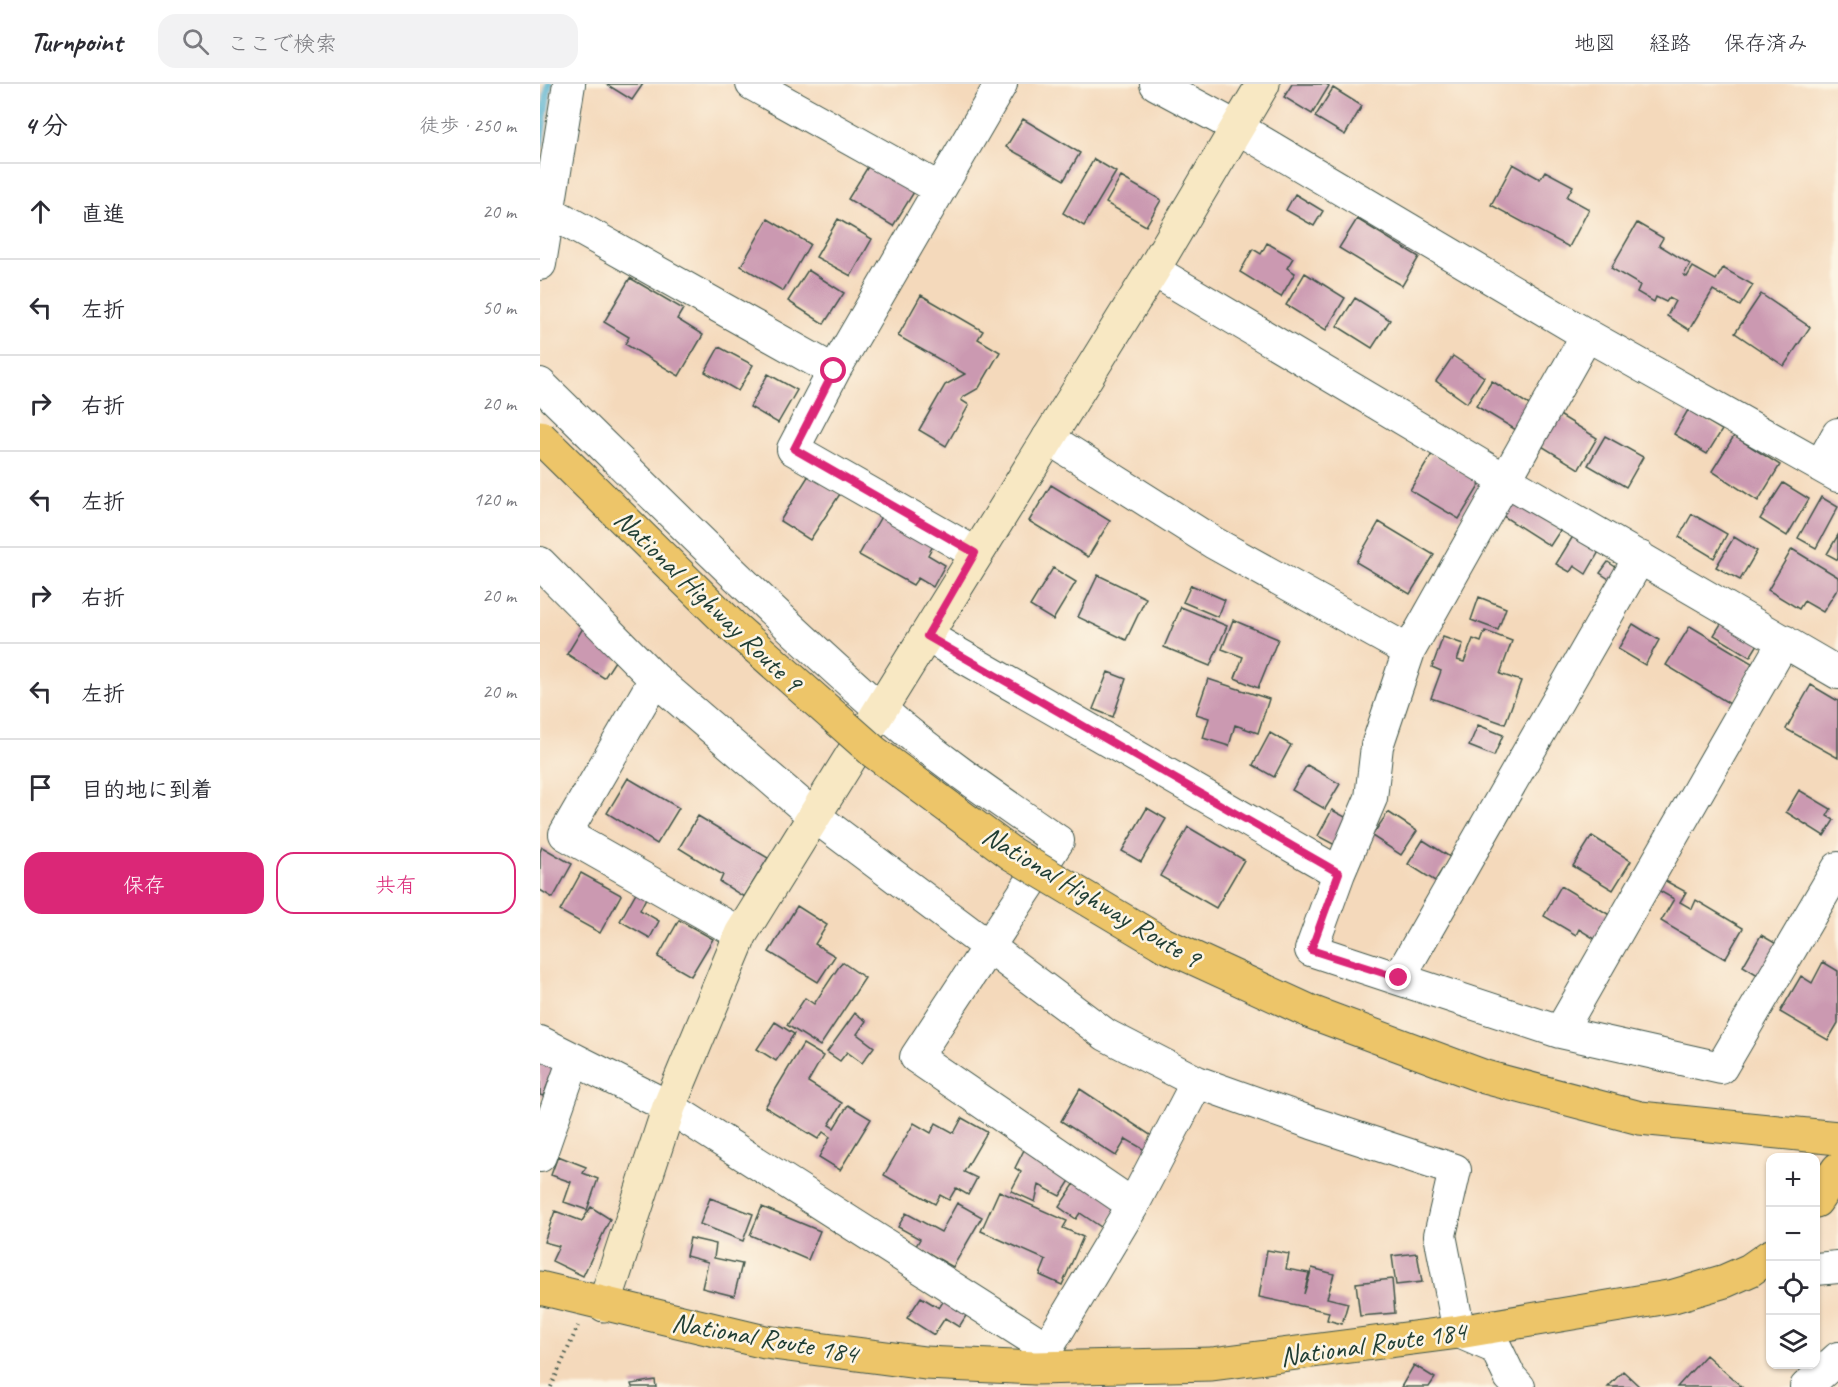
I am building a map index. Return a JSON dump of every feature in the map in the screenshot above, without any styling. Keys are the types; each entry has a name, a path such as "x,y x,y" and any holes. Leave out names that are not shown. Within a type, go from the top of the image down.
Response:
{"highway":[{"name":"National Highway Route 9","path":"540,436 731,626 874,753 1012,854 1163,944 1311,1012 1485,1077 1641,1118 1838,1138"},
{"path":"1820,1194 1838,1169"},
{"name":"National Route 184","path":"540,1288 765,1342 925,1363 1041,1358 1212,1364 1459,1332 1674,1296 1725,1281 1766,1258"}],"street":[{"path":"540,264 569,84"},
{"path":"752,84 940,189"},
{"path":"975,553 794,449 834,371 1001,84"},
{"path":"1156,84 1238,128 1587,335 1829,471 1838,434"},
{"path":"604,1305 669,1107 741,934 813,815 927,636 975,553 1153,270 1263,84"},
{"path":"550,212 834,371"},
{"path":"1153,270 1504,479 1838,673"},
{"path":"1587,335 1409,651 1377,746 1371,798 1339,873 1311,950 1560,1032 1721,1068 1838,868"},
{"path":"540,384 727,566 880,708 975,784 1058,841 916,1057 1133,1205"},
{"path":"1048,438 1214,543 1409,651"},
{"path":"1399,978 1640,557"},
{"path":"540,563 655,679 813,815 991,946 1106,1035 1197,1082 1455,1170 1440,1235 1459,1332 1496,1348 1510,1377 1519,1387"},
{"path":"927,636 1339,873"},
{"path":"1560,1032 1784,641"},
{"path":"655,679 565,834 741,934"},
{"path":"540,1042 669,1107 1041,1358 1133,1205 1197,1082"},
{"path":"540,1156 574,1059"},
{"path":"1820,1269 1838,1267"},
{"path":"1806,1387 1838,1358"}],"path":[{"path":"551,1387 576,1327 604,1305"}],"building":[{"path":"606,84 643,84 632,100"},
{"path":"1292,84 1326,84 1329,86 1312,114 1284,97"},
{"path":"1333,88 1362,106 1345,135 1315,117"},
{"path":"1023,119 1080,153 1064,180 1006,147"},
{"path":"1094,159 1116,172 1084,226 1063,213"},
{"path":"1513,164 1540,179 1545,171 1573,186 1567,197 1589,209 1569,247 1491,205"},
{"path":"869,165 914,192 893,226 848,199"},
{"path":"1121,177 1161,200 1146,226 1106,203"},
{"path":"1295,194 1323,211 1314,226 1286,210"},
{"path":"768,219 810,244 783,291 741,266"},
{"path":"838,219 872,239 851,276 816,257"},
{"path":"1357,219 1419,257 1402,286 1339,248"},
{"path":"1637,223 1663,238 1659,245 1690,264 1684,275 1687,277 1693,267 1716,280 1723,268 1753,285 1740,306 1713,290 1689,330 1667,316 1675,301 1669,298 1666,302 1656,297 1654,302 1637,292 1640,285 1611,268"},
{"path":"1267,243 1293,258 1287,268 1295,273 1281,297 1240,272 1253,249 1261,254"},
{"path":"808,270 844,293 824,324 788,301"},
{"path":"1305,273 1345,298 1326,330 1286,305"},
{"path":"630,278 683,309 677,319 703,335 679,376 625,344 629,337 604,322"},
{"path":"1761,294 1810,327 1784,366 1735,333"},
{"path":"921,295 983,331 978,339 1000,352 979,388 961,400 969,405 946,446 919,430 945,385 965,374 898,336"},
{"path":"1355,298 1390,320 1372,348 1337,326"},
{"path":"719,347 753,365 738,391 705,372"},
{"path":"1453,356 1484,377 1467,403 1436,381"},
{"path":"768,374 797,390 778,423 750,407"},
{"path":"1492,381 1531,406 1516,430 1476,406"},
{"path":"1688,410 1722,430 1707,454 1674,434"},
{"path":"1558,414 1597,438 1579,469 1540,445"},
{"path":"1605,436 1643,457 1626,487 1588,465"},
{"path":"1734,436 1780,465 1758,501 1712,471"},
{"path":"1432,454 1481,483 1459,519 1410,490"},
{"path":"809,475 840,494 810,540 780,521"},
{"path":"1783,483 1809,499 1787,536 1760,519"},
{"path":"1051,485 1110,521 1088,557 1029,521"},
{"path":"1511,496 1561,529 1550,546 1500,514"},
{"path":"1821,497 1838,507 1816,548 1798,538"},
{"path":"883,513 935,542 928,555 945,565 933,587 918,578 913,585 859,555"},
{"path":"1692,514 1727,534 1714,558 1679,537"},
{"path":"1379,522 1434,555 1410,594 1356,562"},
{"path":"1575,533 1601,548 1586,574 1574,566 1570,572 1556,564"},
{"path":"1838,535 1838,560 1827,554"},
{"path":"1734,537 1757,551 1740,580 1716,567"},
{"path":"1792,549 1838,577 1838,588 1823,612 1804,601 1799,609 1768,590"},
{"path":"1608,562 1620,570 1612,581 1600,573"},
{"path":"1053,568 1076,582 1053,620 1030,606"},
{"path":"1098,575 1146,598 1126,640 1078,617"},
{"path":"1191,585 1225,600 1218,617 1183,602"},
{"path":"1479,597 1506,608 1498,630 1471,620"},
{"path":"1181,607 1227,626 1210,666 1164,647"},
{"path":"1727,614 1763,636 1750,657 1714,635"},
{"path":"1233,620 1278,639 1258,688 1235,678 1243,657 1222,649"},
{"path":"1633,624 1659,640 1645,665 1618,649"},
{"path":"1690,626 1755,665 1730,704 1666,665"},
{"path":"583,628 621,652 604,678 567,654"},
{"path":"1485,631 1512,641 1500,674 1521,681 1505,724 1431,698 1441,671 1432,667 1443,637 1463,644 1457,660 1464,662 1473,639 1481,642"},
{"path":"1108,672 1126,679 1113,717 1093,709"},
{"path":"1208,679 1269,699 1258,733 1235,725 1229,746 1203,738 1209,718 1196,714"},
{"path":"1811,685 1838,701 1838,758 1786,729"},
{"path":"1478,725 1503,735 1494,756 1469,746"},
{"path":"1270,733 1291,745 1274,777 1253,765"},
{"path":"1307,765 1340,784 1325,809 1292,790"},
{"path":"628,778 679,808 657,844 607,813"},
{"path":"1799,790 1831,809 1827,816 1834,820 1824,836 1786,812"},
{"path":"1147,808 1166,819 1141,862 1122,851"},
{"path":"1332,810 1349,819 1335,845 1318,836"},
{"path":"1388,812 1417,831 1401,855 1372,836"},
{"path":"698,816 768,858 744,897 720,882 723,875 679,848"},
{"path":"1188,827 1244,860 1216,908 1160,876"},
{"path":"1592,836 1631,861 1613,890 1573,866"},
{"path":"1423,840 1450,857 1435,881 1408,864"},
{"path":"542,847 572,864 553,898 540,890"},
{"path":"581,873 621,895 600,933 560,911"},
{"path":"1662,879 1686,892 1680,902 1692,909 1696,900 1743,928 1725,959 1661,921 1674,899 1656,889"},
{"path":"1561,886 1613,917 1598,941 1579,929 1576,935 1544,916"},
{"path":"638,889 648,894 640,910 659,921 650,938 620,921"},
{"path":"797,906 827,925 815,944 835,956 818,982 769,952"},
{"path":"679,920 713,939 691,976 658,957"},
{"path":"1761,935 1780,946 1761,977 1743,966"},
{"path":"842,962 865,978 820,1046 787,1025 805,998 814,1004"},
{"path":"1823,962 1838,971 1838,1023 1828,1040 1780,1012 1801,976 1812,983"},
{"path":"855,1013 866,1021 857,1034 874,1047 862,1063 847,1052 840,1061 827,1052"},
{"path":"775,1022 794,1034 776,1061 757,1049"},
{"path":"803,1044 823,1056 808,1082 842,1103 829,1125 834,1128 848,1105 871,1119 840,1170 819,1157 830,1137 823,1132 818,1139 765,1107"},
{"path":"540,1056 556,1063 543,1096 540,1095"},
{"path":"1080,1089 1155,1138 1148,1152 1126,1139 1116,1156 1061,1121"},
{"path":"962,1118 987,1132 964,1172 977,1178 968,1195 956,1188 949,1200 940,1195 935,1204 884,1175 914,1123 931,1133 936,1123 954,1133"},
{"path":"1024,1150 1049,1160 1073,1176 1060,1196 1039,1185 1035,1202 1011,1191 1021,1172 1015,1168"},
{"path":"558,1156 586,1167 583,1173 598,1179 587,1210 564,1202 571,1182 551,1175"},
{"path":"1079,1177 1120,1206 1104,1229 1080,1213 1076,1219 1059,1207"},
{"path":"999,1191 1067,1221 1063,1228 1083,1237 1062,1285 1040,1275 1046,1260 981,1231"},
{"path":"710,1198 753,1214 743,1241 700,1224"},
{"path":"957,1203 982,1217 953,1267 916,1246 920,1239 898,1227 906,1213 941,1232"},
{"path":"591,1207 610,1219 583,1276 552,1261 559,1246 544,1242 555,1211 582,1221"},
{"path":"762,1207 820,1231 808,1260 750,1235"},
{"path":"690,1238 716,1244 714,1258 742,1264 734,1296 702,1288 708,1262 686,1256"},
{"path":"1267,1250 1289,1254 1286,1269 1309,1273 1304,1294 1312,1268 1334,1274 1327,1298 1348,1303 1342,1324 1327,1320 1329,1312 1259,1297"},
{"path":"1417,1253 1422,1282 1396,1285 1392,1256"},
{"path":"1392,1279 1395,1313 1360,1316 1356,1283"},
{"path":"921,1297 939,1308 946,1297 969,1311 959,1327 945,1318 934,1335 907,1318"},
{"path":"1706,1355 1742,1387 1677,1387"},
{"path":"1414,1365 1435,1378 1429,1387 1401,1387"},
{"path":"1623,1371 1640,1387 1608,1387"},
{"path":"655,1380 656,1387 632,1387 631,1384"}],"waterway":[{"path":"540,145 549,84"}],"route":[{"path":"834,371 794,449 975,553 927,636 1339,873 1311,950 1399,978"}]}
